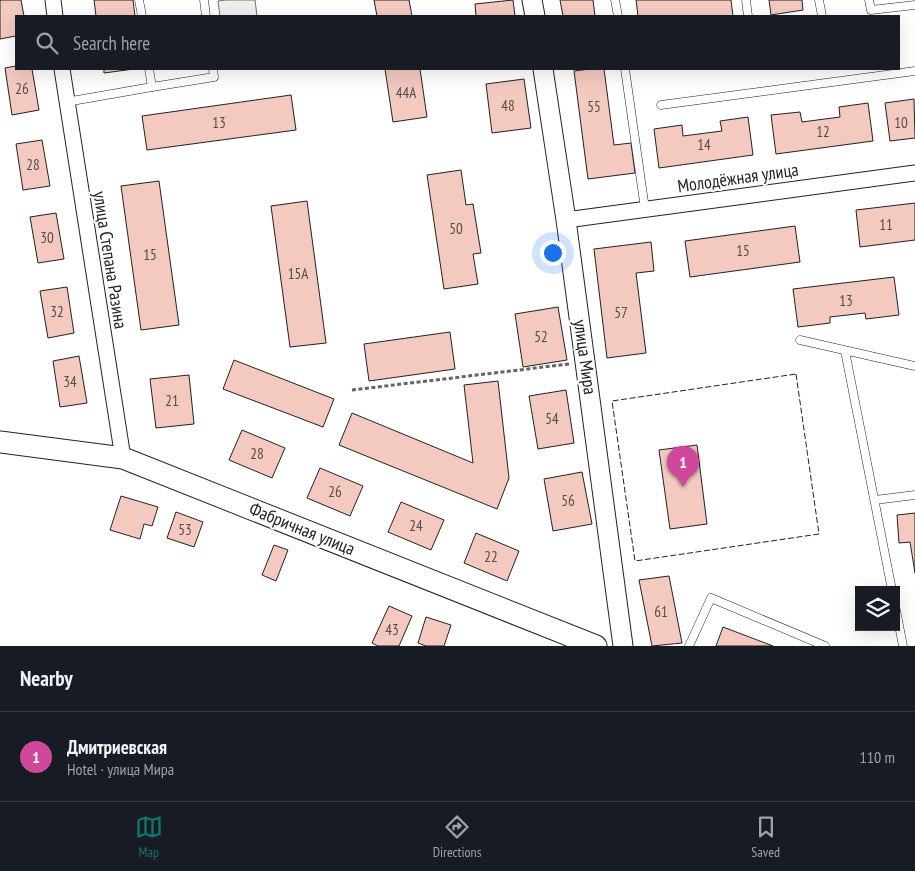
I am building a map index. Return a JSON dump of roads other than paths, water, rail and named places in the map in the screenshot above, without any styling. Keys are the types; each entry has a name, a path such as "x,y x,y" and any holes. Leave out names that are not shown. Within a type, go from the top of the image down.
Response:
{"main road":[{"name":"Фабричная улица","path":"0,442 123,458 590,645"}],"street":[{"path":"53,0 55,15"},
{"path":"532,0 535,15"},
{"name":"улица Степана Разина","path":"62,70 123,458"},
{"name":"улица Мира","path":"543,70 566,220 623,646"},
{"name":"Молодёжная улица","path":"566,220 915,172"}],"lane":[{"path":"139,0 142,15"},
{"path":"204,0 206,15"},
{"path":"615,0 618,15"},
{"path":"746,0 748,15"},
{"path":"819,0 822,15"},
{"path":"870,0 871,10 915,5"},
{"path":"149,70 152,87"},
{"path":"66,102 214,77 213,70"},
{"path":"625,70 644,209"},
{"path":"661,105 915,71"},
{"path":"800,340 915,366"},
{"path":"846,351 891,586"},
{"path":"875,500 915,495"},
{"path":"689,646 711,598 825,646"},
{"path":"900,631 903,646"}],"place":[{"name":"Дмитриевская","path":"683,487"}]}
